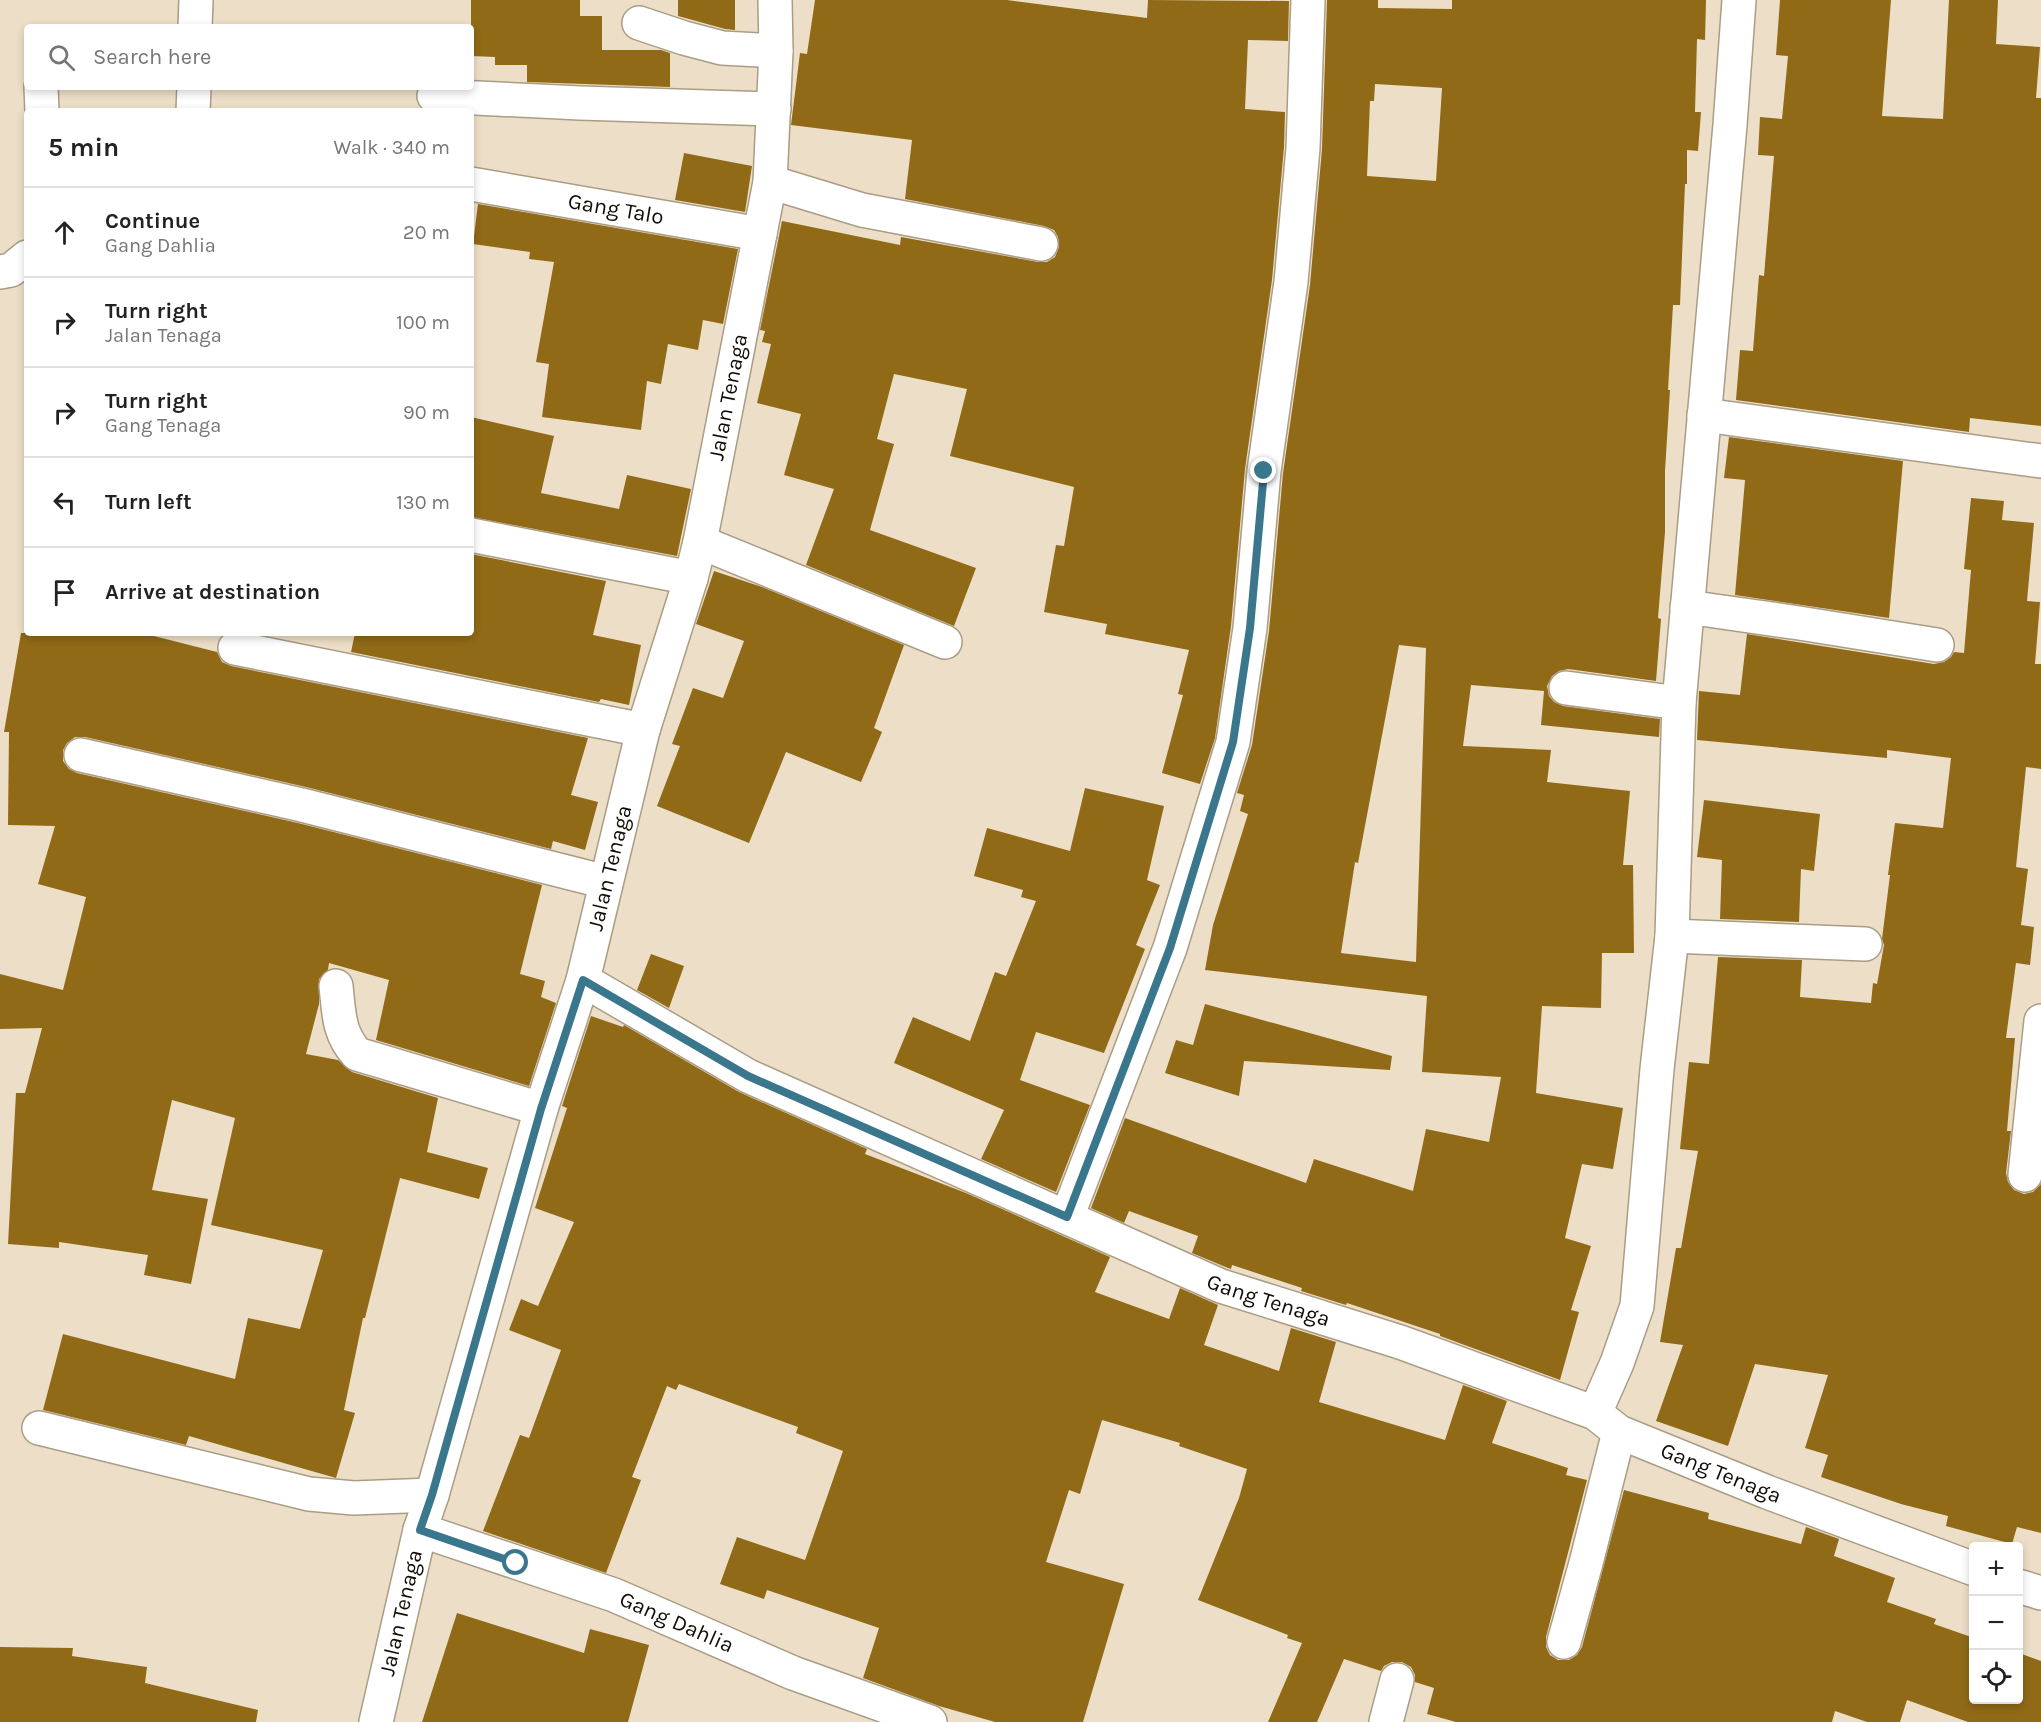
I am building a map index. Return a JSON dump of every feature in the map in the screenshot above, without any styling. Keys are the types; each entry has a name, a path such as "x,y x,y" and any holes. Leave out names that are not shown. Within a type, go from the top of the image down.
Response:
{"street":[{"path":"195,24 196,0"},
{"name":"Jalan Tenaga","path":"376,1722 420,1530 432,1495 541,1109 583,980 643,730 691,578 700,542 770,182 776,0"},
{"path":"1067,1217 1170,948 1233,742 1250,628 1264,471 1292,282 1303,148 1308,0"},
{"path":"1564,1642 1586,1563 1617,1363 1637,1306 1671,936 1679,704 1730,125 1738,0"},
{"path":"639,23 722,48 776,51"},
{"path":"41,90 42,108"},
{"path":"193,108 194,90"},
{"path":"434,96 580,104 774,109"},
{"path":"770,182 862,210 1041,244"},
{"name":"Gang Talo","path":"474,184 760,234"},
{"path":"0,272 11,270 24,259"},
{"path":"1704,415 2041,461"},
{"path":"474,537 691,578"},
{"path":"700,542 945,642"},
{"path":"1687,607 1799,622 1937,645"},
{"path":"235,648 643,730"},
{"path":"1566,688 1679,704"},
{"path":"81,755 313,808 606,882"},
{"path":"1671,936 1865,944"},
{"name":"Gang Tenaga","path":"583,980 748,1076 1221,1286 1400,1342 1607,1423 1767,1492 1969,1567"},
{"path":"336,986 340,1021 346,1042 357,1054 541,1109"},
{"path":"2025,1174 2041,1021"},
{"path":"39,1428 309,1494 354,1498 432,1495"},
{"name":"Gang Dahlia","path":"420,1530 614,1595 793,1673 930,1722"},
{"path":"2023,1587 2041,1593"},
{"path":"1386,1722 1397,1680"}],"building":[{"path":"471,0 580,0 580,16 602,16 602,50 661,50 670,53 670,87 527,82 527,65 495,65 495,57 474,56 474,24 471,24"},
{"path":"678,0 735,0 735,30 678,16"},
{"path":"815,0 1007,0 1147,18 1148,0 1289,1 1288,41 1248,40 1245,109 1285,112 1284,147 1272,280 1245,469 1231,626 1215,738 1200,784 1162,773 1183,695 1178,694 1189,650 1105,634 1107,624 1044,612 1056,545 1064,546 1074,487 950,456 967,389 894,374 877,439 894,444 870,530 976,568 954,626 806,565 834,489 784,475 801,414 757,403 771,344 762,342 765,331 760,330 782,221 900,245 901,237 1038,262 1047,262 1055,257 1059,247 1058,237 1054,230 1044,226 905,199 912,140 791,125 800,53 807,54"},
{"path":"1327,0 1378,0 1378,8 1452,9 1452,0 1706,0 1705,40 1697,39 1695,112 1701,112 1698,151 1687,150 1680,305 1673,305 1665,471 1665,532 1658,618 1661,619 1656,681 1568,669 1552,676 1547,686 1549,696 1554,702 1563,706 1660,719 1659,737 1541,725 1544,691 1471,685 1463,746 1551,750 1547,782 1630,791 1623,865 1633,865 1634,953 1602,953 1601,1008 1542,1006 1536,1093 1623,1108 1613,1169 1582,1164 1565,1238 1591,1246 1571,1310 1579,1312 1560,1380 1440,1336 1440,1334 1347,1303 1346,1305 1301,1291 1302,1288 1232,1265 1231,1269 1228,1268 1192,1253 1198,1236 1129,1211 1124,1223 1091,1208 1125,1118 1306,1183 1314,1159 1413,1191 1426,1129 1489,1142 1501,1077 1422,1072 1427,996 1205,970 1213,925 1248,814 1240,811 1244,795 1237,793 1252,745 1269,631 1283,473 1310,285 1322,149","holes":["1375,84 1442,88 1436,181 1367,176 1370,101 1374,101","1399,645 1426,648 1416,962 1341,953 1355,862 1358,863"]},
{"path":"1780,0 1891,0 1882,116 1943,119 1949,0 1998,0 1996,44 2040,47 2036,98 2041,98 2041,426 1970,418 1969,432 1736,400 1740,350 1753,351 1759,275 1764,276 1774,156 1758,155 1760,117 1782,119 1788,56 1776,55"},
{"path":"684,153 752,166 745,212 675,200"},
{"path":"478,204 738,249 723,324 703,320 698,350 668,344 661,384 647,381 641,430 542,417 549,364 536,362 554,262 529,259 530,252 474,244"},
{"path":"474,418 554,436 541,493 619,509 627,475 691,489 677,556 474,518"},
{"path":"1729,437 1903,461 1889,618 1735,595 1745,480 1724,478"},
{"path":"1971,498 2004,501 2002,520 2034,523 2027,601 2040,602 2035,664 2041,664 2041,769 2026,767 2016,867 2028,869 2021,925 2034,927 2030,965 2016,963 2006,1038 2015,1038 2007,1131 2011,1131 2006,1173 2008,1182 2014,1190 2024,1194 2033,1192 2041,1184 2041,1533 2017,1527 2013,1542 2005,1542 1946,1526 1948,1516 1901,1504 1821,1477 1828,1455 1805,1448 1828,1375 1755,1364 1728,1446 1656,1421 1683,1345 1660,1342 1676,1248 1681,1248 1698,1151 1680,1149 1689,1062 1709,1064 1718,957 1802,960 1800,997 1871,1003 1873,983 1877,984 1884,945 1882,939 1895,823 1943,828 1951,758 1887,750 1887,758 1697,740 1699,691 1740,695 1747,634 1934,664 1944,662 1954,652 1964,653 1971,570 1964,569"},
{"path":"474,555 606,581 593,635 641,645 629,705 601,699 599,702 351,652 354,636 474,636"},
{"path":"714,571 762,587 904,645 874,728 882,732 861,782 786,752 749,843 657,806 680,746 672,744 693,688 723,698 744,641 696,624"},
{"path":"21,633 24,633 24,636 154,636 217,652 222,662 231,666 588,738 571,795 598,802 585,850 553,841 551,849 306,787 85,737 75,737 67,743 63,750 63,761 69,769 77,773 298,823 542,885 520,974 545,981 541,997 556,1003 529,1086 376,1040 389,980 329,963 328,970 319,979 319,1004 306,1054 338,1060 352,1072 438,1098 427,1152 488,1168 479,1199 400,1178 365,1318 363,1318 344,1410 355,1413 336,1478 189,1436 186,1445 43,1410 63,1334 235,1379 248,1318 300,1329 323,1250 211,1225 235,1118 172,1100 152,1190 208,1199 191,1284 144,1275 148,1255 59,1242 59,1248 8,1244 16,1093 25,1093 42,1028 0,1029 0,974 63,990 86,897 38,884 55,826 8,825 9,732 4,732"},
{"path":"1085,788 1164,806 1147,880 1160,885 1136,945 1145,949 1104,1053 1036,1032 1020,1080 1090,1105 1056,1192 981,1159 1004,1110 894,1063 913,1017 970,1041 995,972 1006,976 1036,901 1021,897 1023,890 974,876 987,828 1070,851"},
{"path":"1704,800 1820,814 1814,871 1801,869 1799,922 1720,919 1722,860 1697,857"},
{"path":"651,954 684,966 669,1008 637,990"},
{"path":"1205,1004 1392,1056 1390,1070 1244,1061 1239,1096 1165,1073 1176,1040 1193,1045"},
{"path":"591,1016 623,1027 624,1025 739,1092 867,1149 865,1154 966,1193 1110,1257 1095,1292 1169,1319 1180,1288 1218,1305 1204,1345 1279,1371 1291,1328 1336,1342 1319,1402 1445,1440 1463,1385 1507,1401 1492,1443 1568,1468 1566,1475 1587,1480 1546,1637 1546,1647 1550,1655 1558,1660 1569,1660 1577,1655 1582,1647 1624,1490 1709,1513 1708,1519 1801,1544 1806,1527 1839,1539 1834,1556 1895,1578 1887,1602 1936,1619 1934,1624 1969,1636 1969,1704 2023,1704 2023,1654 2041,1661 2041,1722 1968,1722 1907,1700 1900,1722 1867,1722 1835,1711 1832,1722 1456,1722 1427,1714 1434,1688 1415,1682 1415,1675 1411,1667 1402,1662 1392,1662 1384,1666 1381,1671 1344,1659 1317,1722 1268,1722 1302,1643 1287,1638 1288,1635 1198,1600 1239,1498 1247,1469 1179,1446 1180,1443 1102,1420 1080,1494 1069,1490 1046,1562 1124,1584 1083,1722 995,1722 939,1706 863,1678 879,1628 767,1590 764,1599 720,1584 737,1537 805,1560 843,1451 796,1433 798,1427 679,1384 676,1390 667,1386 632,1477 641,1480 606,1573 483,1531 520,1435 529,1438 561,1350 509,1330 521,1299 538,1306 574,1222 535,1208 567,1108 562,1106"},
{"path":"457,1613 584,1653 590,1629 649,1645 628,1722 422,1722"},
{"path":"0,1647 73,1648 72,1656 147,1667 145,1683 258,1710 256,1722 0,1722"}],"route":[{"path":"516,1563 420,1530 432,1495 541,1109 583,980 748,1076 1067,1217 1170,948 1233,742 1250,628 1264,471"}]}
